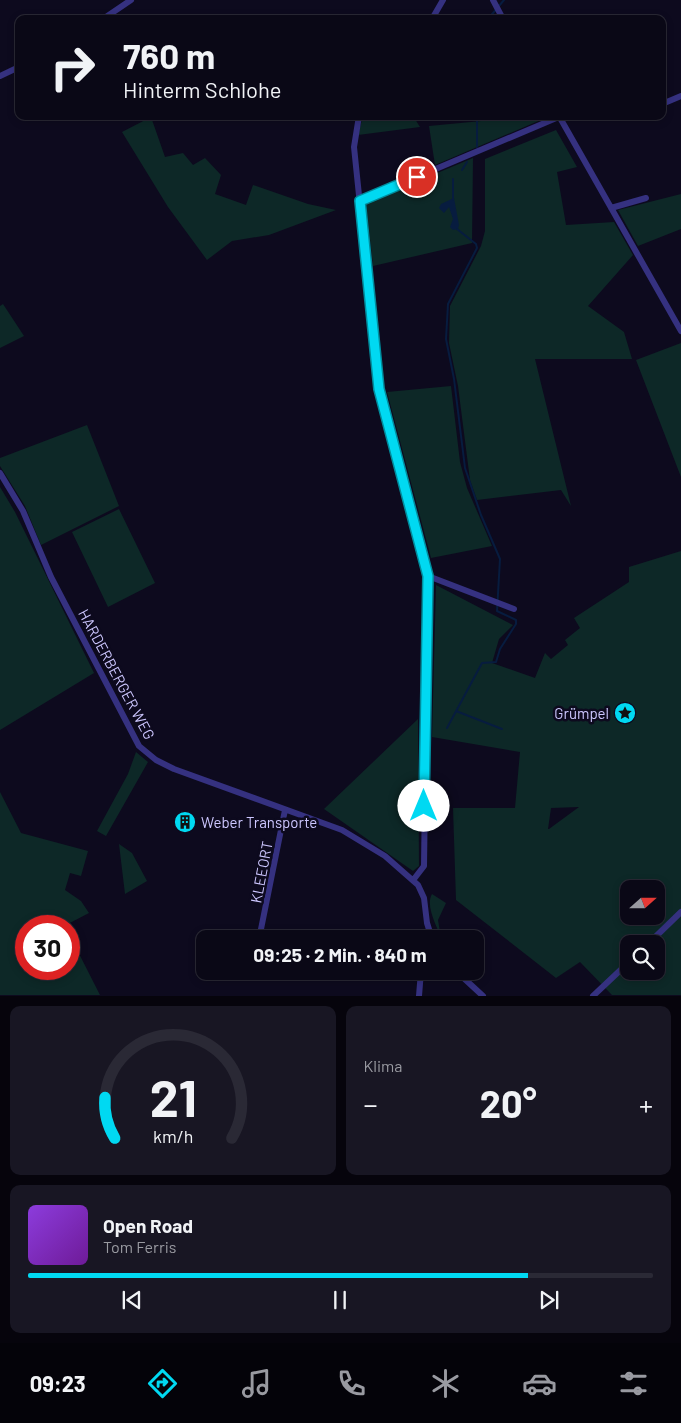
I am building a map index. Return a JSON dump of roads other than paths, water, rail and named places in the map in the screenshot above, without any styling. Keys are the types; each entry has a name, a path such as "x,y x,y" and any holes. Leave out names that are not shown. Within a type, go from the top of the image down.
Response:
{"street":[{"path":"109,15 131,0"},
{"path":"434,15 443,0"},
{"path":"494,3 501,15"},
{"path":"0,76 15,69"},
{"path":"666,102 681,96"},
{"path":"358,120 354,146 379,389 428,576 424,866 414,879 422,891 429,930"},
{"path":"360,201 551,120"},
{"path":"562,120 681,331"},
{"path":"611,208 646,198"},
{"name":"HARDERBERGER WEG","path":"0,473 23,511 51,577 139,746 156,760 174,769 342,830 385,856 414,879"},
{"path":"428,576 514,609"},
{"name":"KLEEORT","path":"261,930 285,810"},
{"path":"657,935 681,912"},
{"path":"593,996 620,970"},
{"path":"419,996 420,980"},
{"path":"466,980 483,996"}],"water":[{"path":"454,198 459,225 458,229 453,230 450,227 453,219 449,207 444,213 439,208 441,204"}],"waterway":[{"path":"491,15 504,0"},
{"path":"477,120 477,147"},
{"path":"462,170 467,162"},
{"path":"453,179 453,200"},
{"path":"447,728 482,663 496,662 500,649 516,624 516,620 497,611 500,559 481,515 465,468 454,379 446,339 448,304 477,248 476,244 457,229"},
{"path":"456,711 502,729"}],"place":[{"name":"Grümpel","path":"625,713"},
{"name":"Weber Transporte","path":"185,822"}]}
